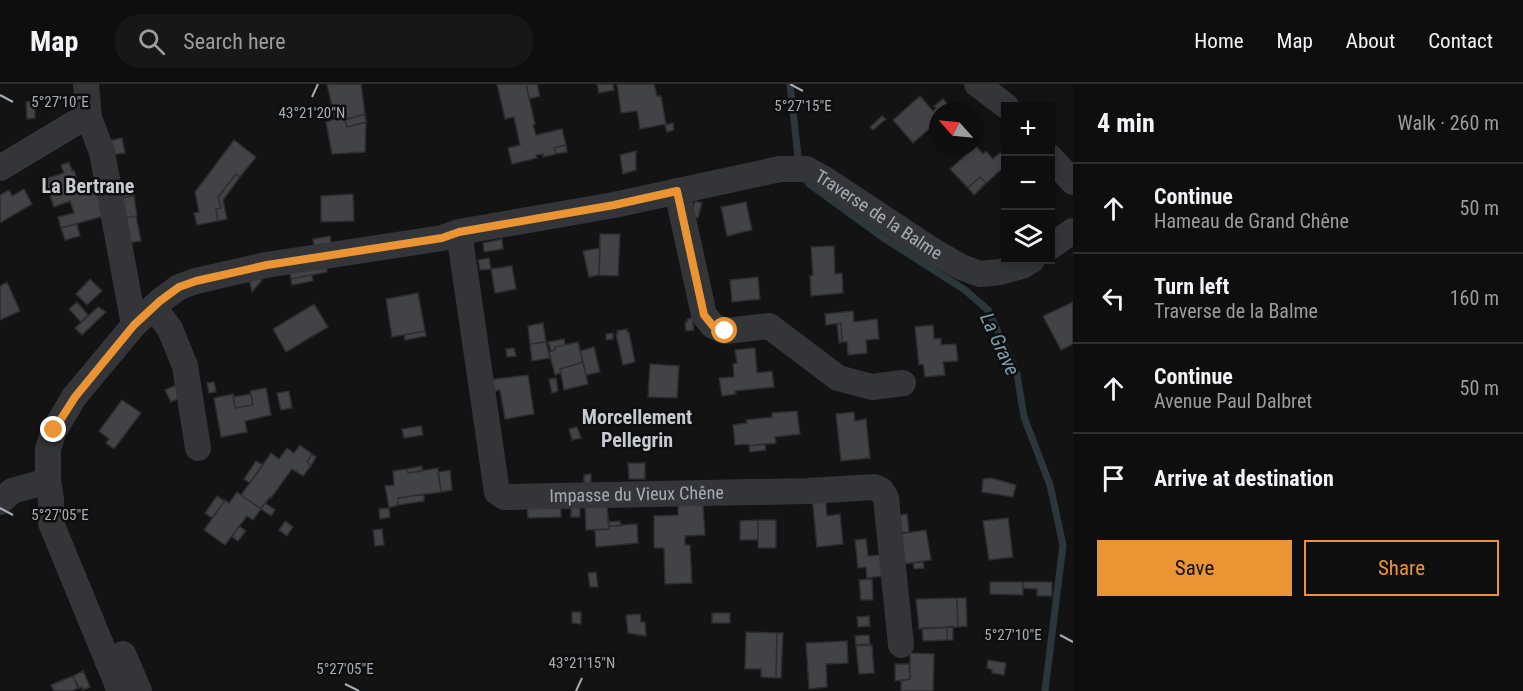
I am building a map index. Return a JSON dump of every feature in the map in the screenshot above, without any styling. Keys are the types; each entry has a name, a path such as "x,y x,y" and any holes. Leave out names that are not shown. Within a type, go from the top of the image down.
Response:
{"street":[{"path":"86,84 89,118 102,152 134,325"},
{"path":"977,84 1001,102"},
{"path":"0,168 11,153 89,118"},
{"path":"1055,162 1073,182"},
{"name":"Traverse de la Balme","path":"120,691 51,523 48,449 54,430 75,397 134,325 179,287 267,265 442,238 459,232 614,205 780,169 806,169 961,267 980,274 1000,272 1025,264"},
{"path":"677,191 704,315 713,326 725,331 769,326 838,378 872,387 903,383"},
{"path":"1055,244 1073,231"},
{"name":"Impasse du Vieux Chêne","path":"459,232 497,492 504,497 808,491 874,487 881,490 886,498 901,645"},
{"path":"157,304 185,366 198,448"},
{"path":"0,502 12,491 50,490 77,543 139,691"}],"building":[{"path":"327,84 361,84 365,114 345,120 347,127 366,122 365,152 332,154 326,122 335,119"},
{"path":"497,84 526,84 536,135 562,129 566,145 554,148 556,154 543,157 543,154 536,155 537,158 512,164 508,148 520,145 514,117 505,119"},
{"path":"526,84 537,84 540,96 529,99"},
{"path":"597,84 613,84 614,90 599,93"},
{"path":"617,84 654,84 657,96 661,96 666,124 640,129 637,111 621,113"},
{"path":"920,96 929,106 929,129 913,143 893,120"},
{"path":"35,101 35,118 27,119 26,102"},
{"path":"365,114 366,122 347,127 345,120"},
{"path":"882,116 886,119 873,130 870,127"},
{"path":"673,123 674,130 667,132 665,125"},
{"path":"122,138 125,153 110,155 108,141"},
{"path":"234,140 256,157 240,177 236,174 218,197 221,208 216,209 218,221 197,225 194,213 199,212 195,192"},
{"path":"566,145 567,152 556,154 554,148"},
{"path":"636,151 636,170 623,174 620,155"},
{"path":"986,151 993,159 1001,152 1001,170 986,183 980,177 968,188 950,169 965,156 983,156"},
{"path":"69,162 81,193 103,187 111,214 61,228 58,217 74,213 70,201 54,207 44,179 64,173 61,165"},
{"path":"236,174 240,177 223,200 227,219 218,221 216,209 221,208 218,197"},
{"path":"980,177 986,183 974,195 968,188"},
{"path":"131,181 134,196 115,199 112,185"},
{"path":"24,189 32,204 0,223 0,195 9,190 12,196"},
{"path":"353,194 354,221 321,222 321,196"},
{"path":"134,196 137,216 119,219 115,199"},
{"path":"695,201 702,203 698,218 691,216"},
{"path":"746,202 752,230 727,236 721,207"},
{"path":"136,216 141,241 124,244 118,219"},
{"path":"77,224 80,236 65,240 61,228"},
{"path":"600,234 620,234 618,276 599,275"},
{"path":"330,236 332,250 315,252 313,239"},
{"path":"502,239 503,249 484,252 483,243"},
{"path":"834,246 835,274 842,273 843,293 811,296 810,276 813,275 811,247"},
{"path":"600,248 599,275 589,277 583,251"},
{"path":"489,258 491,269 480,270 478,260"},
{"path":"326,261 327,272 291,279 289,267"},
{"path":"512,266 516,289 495,293 491,269"},
{"path":"251,274 262,280 252,292 248,275"},
{"path":"312,275 313,281 292,285 291,279"},
{"path":"758,277 760,299 732,302 730,280"},
{"path":"90,279 102,291 87,305 76,294"},
{"path":"7,282 20,311 0,320 0,286"},
{"path":"418,293 425,331 392,337 386,299"},
{"path":"77,302 88,315 81,322 69,309"},
{"path":"1073,302 1073,344 1061,350 1043,316"},
{"path":"314,304 328,327 286,352 273,329"},
{"path":"98,307 106,312 82,335 75,328"},
{"path":"853,311 854,322 877,319 879,339 866,340 867,353 848,355 847,342 842,342 841,323 826,325 825,314"},
{"path":"692,318 694,330 686,331 685,323 687,319"},
{"path":"543,323 546,342 530,344 528,326"},
{"path":"841,323 842,342 839,343 837,324"},
{"path":"933,325 934,339 941,338 941,345 956,344 958,361 943,362 945,375 925,377 923,364 919,365 915,327"},
{"path":"627,329 635,362 623,365 616,334 618,334 617,331"},
{"path":"425,331 426,336 405,340 404,335"},
{"path":"613,333 613,339 606,340 606,334"},
{"path":"564,339 565,345 555,347 555,350 551,351 548,342"},
{"path":"546,342 550,358 532,361 530,344"},
{"path":"578,342 583,362 560,369 561,373 555,375 549,352 555,350 555,347"},
{"path":"594,347 600,372 586,375 580,351"},
{"path":"514,348 516,356 507,357 506,349"},
{"path":"755,348 757,373 772,371 774,387 735,391 736,394 722,396 719,378 734,377 733,364 737,363 735,350"},
{"path":"583,362 588,384 564,390 560,369"},
{"path":"650,364 679,366 677,398 648,397"},
{"path":"528,375 534,414 505,419 500,390 491,392 489,380"},
{"path":"556,378 558,391 552,393 549,379"},
{"path":"214,382 216,392 209,393 207,383"},
{"path":"176,385 182,397 171,402 165,390"},
{"path":"266,388 271,415 245,421 247,432 221,437 214,398 233,394 235,408 253,405 250,391"},
{"path":"289,391 292,408 281,410 277,393"},
{"path":"251,394 253,405 235,408 233,397"},
{"path":"122,400 141,413 114,449 106,443 109,439 99,431"},
{"path":"797,411 800,434 775,437 776,443 735,445 733,425 747,423 746,420 772,417 772,413"},
{"path":"854,412 855,421 866,419 870,458 841,461 836,414"},
{"path":"421,426 423,435 404,438 402,429"},
{"path":"577,427 581,438 572,440 569,429"},
{"path":"765,444 766,450 750,452 749,446"},
{"path":"300,445 312,454 307,462 311,466 303,476 292,469 261,509 241,495 271,453 279,459 287,448 294,453"},
{"path":"312,454 316,457 311,466 307,462"},
{"path":"256,461 263,465 250,483 244,479"},
{"path":"628,463 645,463 645,479 629,479"},
{"path":"422,466 422,471 408,473 407,469"},
{"path":"438,468 441,492 398,498 398,505 389,508 385,486 394,485 393,471 407,469 408,473"},
{"path":"450,470 452,490 441,492 438,472"},
{"path":"591,474 591,484 584,484 584,475"},
{"path":"991,478 1016,485 1013,497 982,492 983,479"},
{"path":"237,492 261,509 253,520 247,516 225,545 204,530 225,500 229,503"},
{"path":"424,494 424,501 398,505 398,498"},
{"path":"825,495 827,516 840,514 843,544 817,547 812,496"},
{"path":"217,496 225,501 212,518 205,513"},
{"path":"265,503 275,510 271,516 261,509"},
{"path":"703,504 705,535 685,536 685,545 690,545 692,583 665,584 664,548 654,548 654,516 678,515 678,505"},
{"path":"607,505 609,529 586,530 585,507"},
{"path":"527,506 561,506 561,517 528,518"},
{"path":"571,507 580,507 580,517 571,517"},
{"path":"389,508 390,517 380,519 379,509"},
{"path":"907,514 909,532 901,533 894,516"},
{"path":"1008,518 1013,557 989,560 983,521"},
{"path":"758,520 758,540 740,540 740,521"},
{"path":"758,520 776,520 776,548 758,548"},
{"path":"285,521 293,527 287,536 279,530"},
{"path":"620,521 621,526 609,526 608,522"},
{"path":"637,524 638,543 596,547 595,530 609,529 609,526"},
{"path":"239,526 246,531 238,541 232,537"},
{"path":"382,529 384,545 375,546 373,530"},
{"path":"926,530 931,560 904,564 900,534"},
{"path":"866,539 868,556 881,555 883,576 867,578 866,567 858,568 855,540"},
{"path":"923,562 924,568 914,569 913,563"},
{"path":"596,572 598,587 590,587 588,573"},
{"path":"872,579 873,600 861,600 859,580"},
{"path":"990,582 1023,582 1023,595 990,594"},
{"path":"1023,582 1052,582 1052,596 1037,596 1037,589 1023,588"},
{"path":"957,598 966,598 967,626 958,627"},
{"path":"957,598 958,627 919,629 916,599"},
{"path":"572,612 581,612 581,624 572,623"},
{"path":"712,613 730,613 730,623 712,623"},
{"path":"640,614 641,622 645,622 646,636 628,633 626,615"},
{"path":"869,616 870,626 858,627 857,617"},
{"path":"953,626 953,640 947,640 947,627"},
{"path":"947,627 947,640 923,641 922,628"},
{"path":"746,632 777,633 776,678 761,677 761,669 745,669"},
{"path":"777,633 783,633 781,678 776,678"},
{"path":"869,635 870,644 856,645 855,636"},
{"path":"847,641 848,663 826,664 827,687 809,689 806,643"},
{"path":"872,645 874,673 859,674 856,646"},
{"path":"910,653 934,654 933,691 901,691 901,681 910,679"},
{"path":"988,660 1006,663 1004,675 992,673 992,670 987,668"},
{"path":"895,664 909,664 910,679 895,681"},
{"path":"83,671 90,687 83,690 82,687 79,688 73,676"},
{"path":"73,676 78,688 72,691 54,691 51,685"}],"waterway":[{"name":"La Grave","path":"790,84 799,165"},
{"name":"La Grave","path":"809,184 882,237 965,290 988,310 1017,374 1024,417 1050,485 1063,545 1045,691"}],"district":[{"name":"La Bertrane","path":"88,186"},
{"name":"Morcellement Pellegrin","path":"637,428"}],"route":[{"path":"54,430 75,397 134,325 179,287 267,265 442,238 459,232 614,205 677,191 704,315 713,326 725,331"}]}
